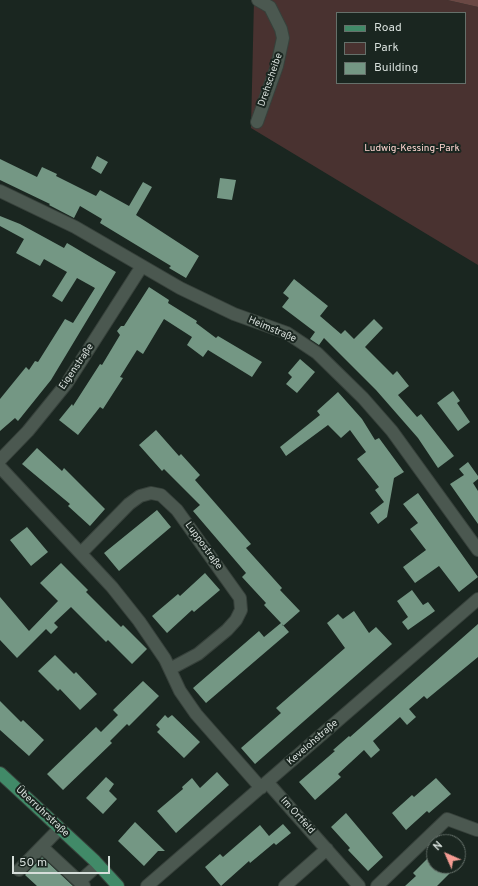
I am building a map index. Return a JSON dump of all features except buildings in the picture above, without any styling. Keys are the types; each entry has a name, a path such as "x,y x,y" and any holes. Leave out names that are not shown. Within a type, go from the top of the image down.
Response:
{"main road":[{"name":"Überruhrstraße","path":"0,773 98,865 118,886"}],"street":[{"name":"Drehscheibe","path":"256,122 277,66 283,38 281,29 270,7 258,0"},
{"name":"Heimstraße","path":"0,191 75,227 204,301 286,333 317,353 363,398 392,431 478,550"},
{"name":"Eigenstraße","path":"0,460 28,431 67,383 142,266"},
{"path":"0,467 81,553 139,620 170,669 180,691 196,714 265,786"},
{"name":"Luppostraße","path":"81,553 129,504 140,496 150,493 161,495 177,510 240,598 241,610 236,620 227,630 198,654 170,669"},
{"name":"Kevelohstraße","path":"147,886 265,786 478,599"},
{"name":"Im Ortfeld","path":"265,786 327,849 359,886"},
{"path":"377,886 447,819 477,830"},
{"path":"20,870 59,829"},
{"path":"42,847 82,884 98,865"},
{"path":"285,886 327,849"}],"green space":[{"name":"Ludwig-Kessing-Park","path":"254,0 447,0 478,7 478,265 251,128"}],"shaded area":[{"path":"447,0 478,0 478,7"}]}
